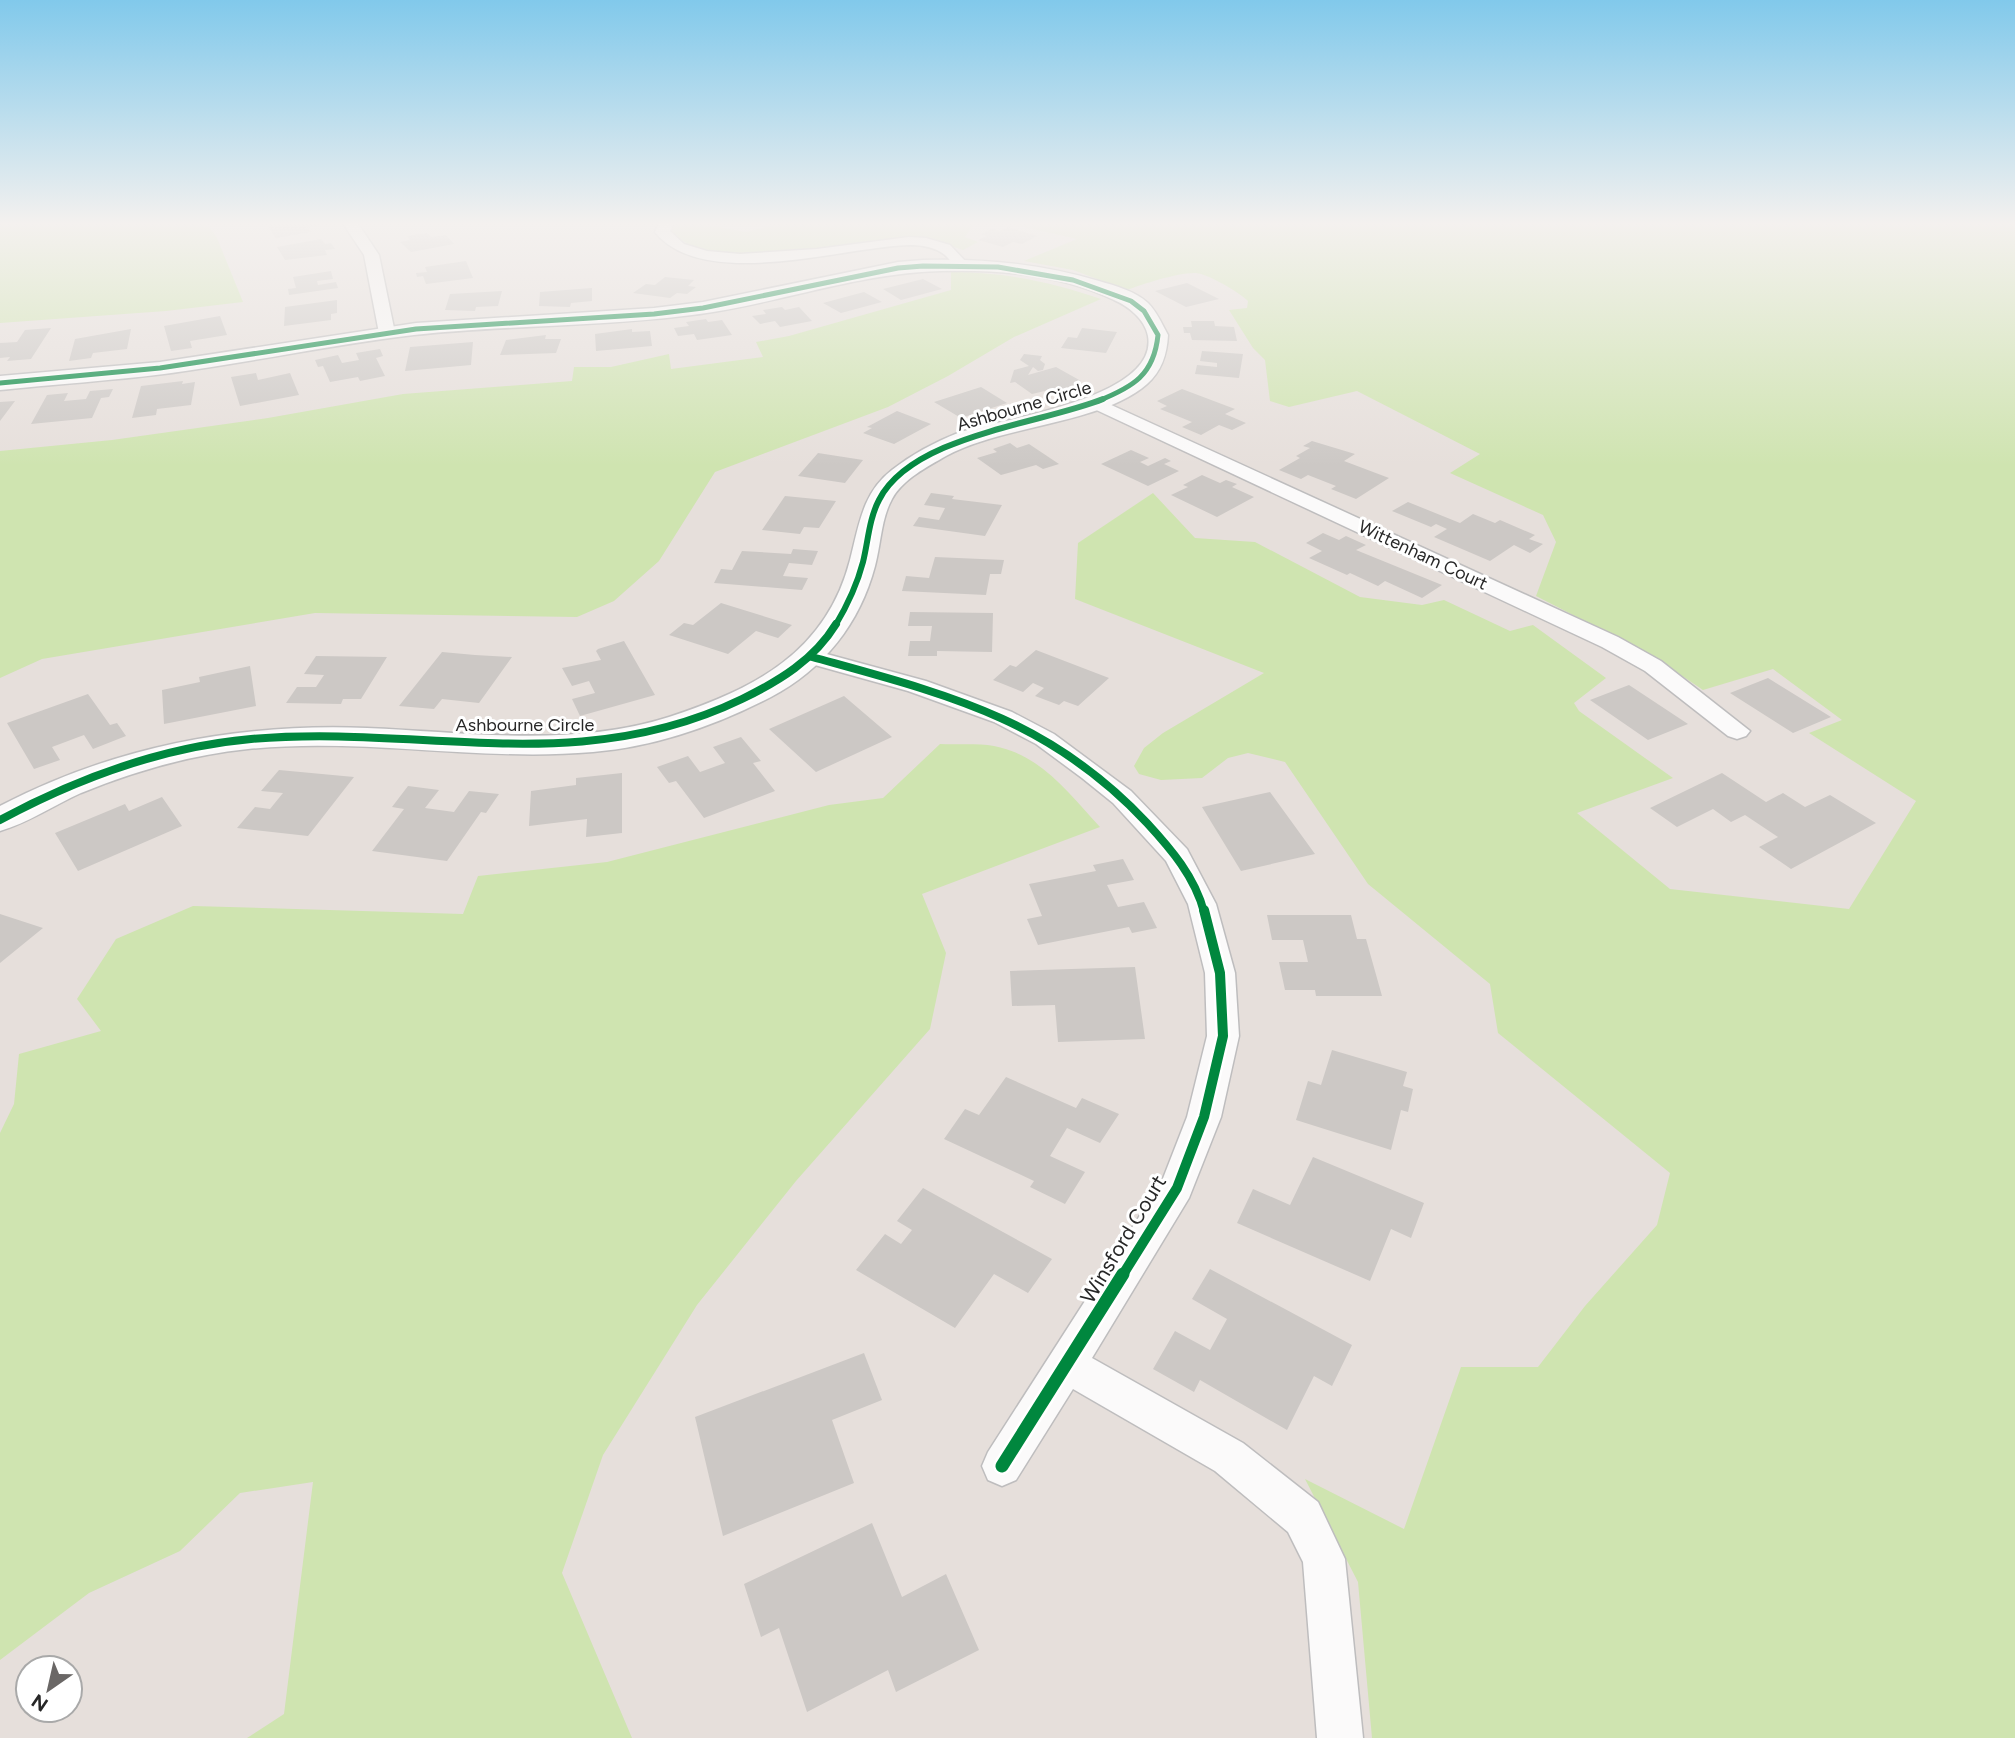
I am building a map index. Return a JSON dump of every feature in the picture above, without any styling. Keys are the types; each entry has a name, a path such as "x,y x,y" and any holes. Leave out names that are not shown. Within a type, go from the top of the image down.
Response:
{"street":[{"path":"379,303 387,333"},
{"name":"Ashbourne Circle","path":"0,383 160,368 387,333 484,323 654,314 731,303"},
{"name":"Ashbourne Circle","path":"0,820 26,805 97,774 202,746 286,737 512,743 594,742 652,732 738,701 812,657 838,625 855,588 879,499 897,478 945,447 962,440 1096,403 1117,393 1153,365 1158,335 1141,307 1134,303"},
{"name":"Wittenham Court","path":"1096,403 1610,642 1653,666 1737,732"},
{"name":"Winsford Court","path":"812,657 952,698 1003,717 1045,739 1122,797 1177,856 1202,904 1220,973 1223,1036 1204,1117 1177,1188 1002,1466"},
{"path":"1066,1364 1228,1457 1303,1517 1324,1559 1340,1738"}],"green space":[{"path":"0,303 234,303 166,311 0,323"},
{"path":"905,303 1092,303 1014,337 888,407 715,472 659,561 614,601 577,617 315,613 42,659 0,678 0,451 112,440 268,418 403,394 572,381 574,367 611,367 669,354 671,369 763,357 756,342 789,336"},
{"path":"1248,303 2015,303 2015,1738 1372,1738 1358,1582 1305,1479 1404,1529 1461,1367 1538,1367 1585,1306 1657,1225 1670,1173 1498,1033 1490,984 1368,884 1285,762 1248,753 1228,758 1202,778 1161,780 1139,774 1134,766 1144,748 1163,733 1264,673 1075,599 1078,543 1153,493 1195,538 1255,542 1360,597 1422,605 1444,600 1510,631 1533,625 1606,678 1574,703 1579,711 1673,778 1577,813 1670,889 1849,909 1916,801 1809,733 1842,720 1773,669 1703,690 1651,655 1536,596 1556,542 1543,515 1450,473 1480,454 1357,391 1289,407 1270,401 1265,360 1253,348 1229,310 1247,308"},
{"path":"940,744 994,746 1026,758 1053,777 1100,827 922,894 946,953 930,1029 796,1181 697,1305 603,1455 562,1573 632,1738 247,1738 284,1714 313,1482 240,1493 180,1551 89,1593 0,1660 0,1133 14,1104 19,1054 101,1031 77,999 116,939 193,906 463,914 478,876 607,862 829,805 883,798"}],"building":[{"path":"337,303 337,313 331,314 331,320 284,326 285,307"},
{"path":"447,303 499,303 498,306 476,307 475,311 445,310"},
{"path":"539,303 571,303 570,307 539,306"},
{"path":"823,303 878,303 841,313"},
{"path":"1178,303 1202,303 1186,307"},
{"path":"782,307 785,310 799,307 812,321 780,327 775,321 760,324 752,316 766,314 763,310"},
{"path":"220,316 227,335 190,341 192,348 171,351 164,326"},
{"path":"706,319 708,322 722,320 732,335 697,340 694,334 678,336 674,328 689,326 686,322"},
{"path":"1191,321 1214,321 1215,326 1234,327 1237,341 1192,340 1190,333 1184,333 1183,327 1192,327"},
{"path":"51,328 31,359 7,361 10,357 0,358 0,343 17,342 25,330"},
{"path":"1082,328 1117,332 1106,353 1061,348 1068,337 1077,338"},
{"path":"131,329 127,349 93,353 91,358 69,361 75,339"},
{"path":"632,329 632,332 650,331 652,346 596,351 595,334"},
{"path":"546,335 545,339 561,339 556,353 500,355 506,340"},
{"path":"473,342 471,365 405,371 410,347"},
{"path":"380,349 383,356 376,358 385,376 360,381 358,377 330,382 323,366 318,367 315,360 338,355 342,363 359,360 356,353"},
{"path":"1202,351 1243,354 1239,378 1195,374 1197,365 1217,367 1217,363 1200,361"},
{"path":"1024,354 1042,356 1040,360 1045,364 1043,370 1038,371 1033,367 1028,375 1056,367 1081,381 1078,386 1065,392 1055,394 1049,390 1032,394 1015,382 1010,383 1014,370 1029,366 1020,360"},
{"path":"256,373 258,380 290,373 299,395 240,406 231,377"},
{"path":"183,381 182,384 195,382 191,405 157,409 156,415 132,418 141,386"},
{"path":"981,387 1007,403 961,418 934,402"},
{"path":"113,389 109,397 101,398 92,418 31,424 47,395 68,393 64,401 86,399 90,391"},
{"path":"1182,389 1235,409 1225,414 1246,423 1232,430 1219,425 1201,435 1182,427 1192,422 1160,409 1167,406 1157,401"},
{"path":"15,401 0,421 0,402"},
{"path":"897,411 931,424 894,444 863,433 872,428 867,427"},
{"path":"1312,441 1355,454 1344,461 1389,478 1356,499 1331,489 1336,486 1308,475 1301,479 1279,470 1300,458 1296,456 1310,448 1303,446"},
{"path":"1010,443 1017,448 1029,444 1059,464 1043,469 1036,465 1001,475 977,458 997,452 993,449"},
{"path":"1131,450 1149,458 1140,462 1148,466 1165,458 1171,461 1164,464 1179,471 1148,486 1101,464"},
{"path":"818,453 863,460 845,483 798,476"},
{"path":"1202,475 1220,483 1226,480 1237,484 1232,487 1254,497 1217,517 1171,495 1188,487 1183,485"},
{"path":"931,493 954,496 952,499 1002,505 985,536 913,526 919,517 939,520 945,508 924,505"},
{"path":"785,496 836,501 819,528 804,527 800,534 762,530"},
{"path":"1408,502 1460,523 1473,514 1495,523 1500,520 1535,535 1529,539 1543,544 1530,553 1514,545 1490,561 1434,537 1447,529 1436,524 1431,527 1392,511"},
{"path":"1323,533 1339,540 1346,536 1366,545 1356,550 1442,585 1422,598 1385,581 1378,586 1350,573 1347,575 1309,558 1322,551 1306,543"},
{"path":"793,549 818,551 812,565 789,563 783,576 808,578 802,590 714,583 721,569 732,570 742,551 791,554"},
{"path":"935,557 1004,560 1001,574 990,574 986,595 902,591 906,576 929,578"},
{"path":"721,603 792,625 778,638 756,631 728,654 669,635 684,623 693,625"},
{"path":"910,612 993,613 992,652 937,651 937,656 908,656 910,641 930,641 932,626 908,626"},
{"path":"624,641 655,695 580,716 572,699 595,693 589,681 572,686 562,668 601,660 596,651 598,649"},
{"path":"1036,650 1109,678 1078,706 1064,701 1059,705 1035,696 1044,688 1033,683 1023,692 993,680 1010,665 1016,667"},
{"path":"442,652 512,657 479,703 442,699 434,709 399,706"},
{"path":"316,656 387,657 361,699 343,699 341,704 286,703 297,687 316,687 324,675 304,674"},
{"path":"250,666 256,706 164,724 162,690 200,682 199,677"},
{"path":"1768,678 1831,717 1793,733 1730,693"},
{"path":"1629,685 1688,724 1648,740 1590,700"},
{"path":"88,694 110,725 117,723 126,736 93,749 84,735 52,747 60,760 34,769 7,723"},
{"path":"844,696 892,737 816,772 769,729"},
{"path":"741,737 761,761 753,763 775,791 704,818 676,781 669,783 657,767 688,756 700,772 725,763 713,747"},
{"path":"279,770 354,777 308,836 237,828 255,807 270,809 283,793 261,791"},
{"path":"622,773 622,833 586,837 587,819 529,826 531,791 576,785 576,778"},
{"path":"1722,773 1766,802 1783,793 1805,807 1830,795 1876,823 1791,869 1759,847 1778,837 1745,815 1731,822 1713,809 1677,827 1650,808"},
{"path":"408,786 439,790 425,808 454,812 469,791 499,794 486,813 481,812 447,861 372,851 404,809 392,807"},
{"path":"1270,792 1315,854 1241,871 1202,807"},
{"path":"162,797 182,826 78,871 55,833 125,804 129,811"},
{"path":"1123,859 1134,880 1107,885 1118,907 1144,902 1157,928 1132,933 1129,927 1038,945 1027,919 1042,916 1029,884 1096,871 1093,865"},
{"path":"0,914 43,928 0,963"},
{"path":"1267,915 1351,915 1357,939 1366,939 1382,996 1316,996 1315,990 1285,990 1279,962 1308,962 1303,940 1272,940"},
{"path":"1135,967 1145,1039 1058,1042 1055,1005 1012,1006 1010,971"},
{"path":"1332,1050 1407,1072 1403,1086 1413,1089 1408,1112 1401,1110 1391,1150 1296,1120 1308,1081 1321,1085"},
{"path":"1006,1077 1076,1108 1082,1098 1119,1114 1100,1143 1067,1128 1050,1156 1085,1172 1065,1204 1030,1187 1034,1181 944,1139 965,1109 979,1115"},
{"path":"1313,1157 1424,1203 1411,1238 1391,1229 1370,1281 1237,1223 1253,1189 1290,1205"},
{"path":"923,1188 1052,1259 1028,1293 994,1274 955,1328 856,1270 885,1234 901,1244 912,1230 897,1221"},
{"path":"1210,1269 1352,1345 1332,1386 1314,1376 1287,1430 1200,1380 1194,1392 1153,1369 1175,1331 1210,1350 1227,1319 1192,1299"},
{"path":"864,1353 882,1400 832,1420 854,1483 723,1536 695,1417"},
{"path":"872,1523 902,1597 946,1574 979,1650 896,1692 888,1670 807,1712 779,1628 761,1637 744,1584"}],"cycle path":[{"path":"0,383 160,368 416,329 654,314 727,303"},
{"path":"0,820 33,802 102,773 138,761 212,744 286,737 517,745 594,742 649,733 721,708 783,677 817,649 831,632 853,591 879,500 899,476 942,449 964,439 1089,404 1117,393 1139,379 1153,362 1158,335 1144,311 1135,303"},
{"path":"812,657 917,686 1003,717 1045,739 1091,772 1122,797 1177,856 1202,904 1220,973 1223,1036 1204,1117 1177,1188 1002,1466"}]}
